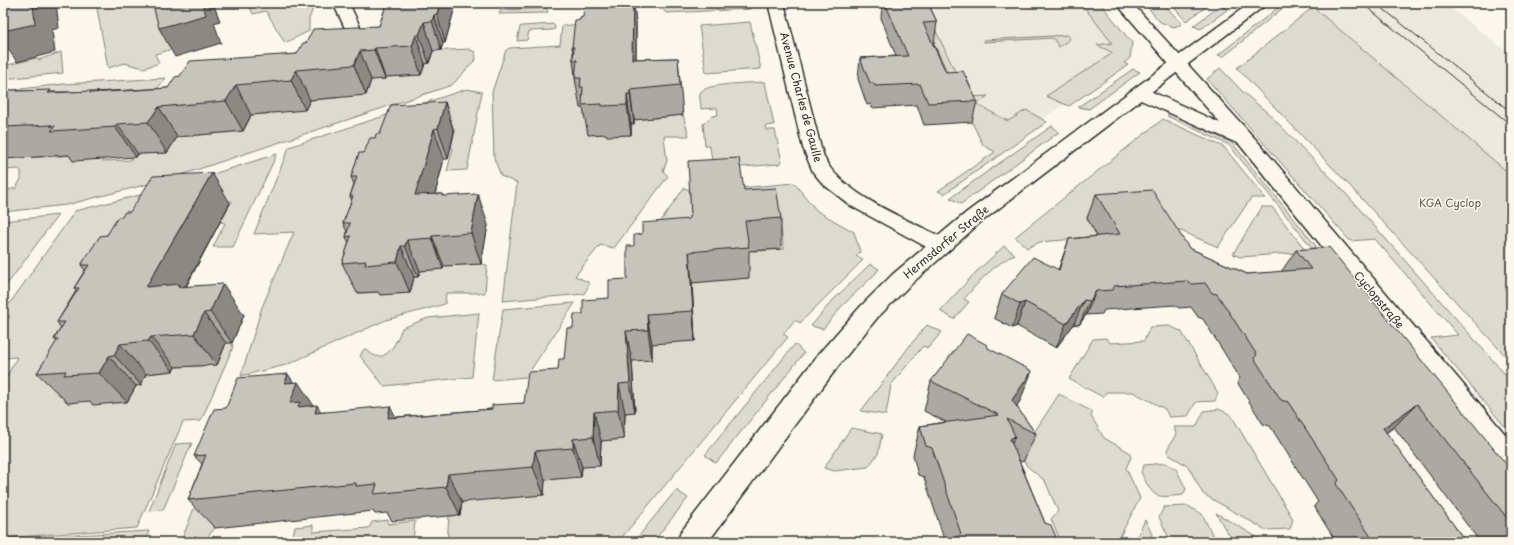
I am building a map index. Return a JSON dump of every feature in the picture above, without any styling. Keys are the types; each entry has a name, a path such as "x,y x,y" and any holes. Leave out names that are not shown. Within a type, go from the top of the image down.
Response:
{"street":[{"path":"341,3 352,27"},
{"name":"Avenue Charles de Gaulle","path":"776,3 812,148 819,167 834,184 860,202 940,245"},
{"name":"Cyclopstraße","path":"1124,3 1247,141 1511,460"},
{"name":"Hermsdorfer Straße","path":"691,542 830,358 887,293 940,245 974,217 1260,3"},
{"name":"Cyclopstraße","path":"1140,93 1247,141"}],"shaded area":[{"path":"915,3 1100,3 1132,43 1130,58 995,152 983,145"},
{"path":"1308,3 1444,3 1511,55 1511,175"}],"green space":[{"path":"96,3 190,3 173,49 155,54 159,63 144,68 124,63 108,68"},
{"path":"248,3 315,3 309,19 309,31 285,43 266,11 253,14"},
{"path":"657,3 749,3 750,9 666,13"},
{"path":"1081,3 1100,3 1132,43 1130,58 1124,63 1128,65 1069,106 1046,96 1113,53 1097,45 1112,43"},
{"path":"1144,3 1163,3 1182,24 1174,27 1160,22"},
{"path":"1170,3 1212,3 1186,21"},
{"path":"1284,3 1289,3 1223,57 1218,55"},
{"path":"1220,6 1228,9 1201,29 1193,26"},
{"name":"KGA Cyclop","path":"1313,7 1511,175 1511,362 1351,187 1237,68"},
{"path":"546,8 548,12 545,13 499,14 501,10"},
{"path":"929,16 967,97 988,96 976,104 1008,121 1026,110 1047,122 944,194 938,191 995,152 983,145 922,19"},
{"path":"750,22 761,69 706,73 699,26"},
{"path":"587,23 576,60 575,76 579,76 581,108 586,108 607,134 631,135 631,124 634,124 634,120 683,115 689,136 664,136 667,161 663,171 668,176 614,248 600,245 575,276 590,283 584,294 503,301 517,183 501,176 494,158 492,92 506,50 510,48 560,45 562,26"},
{"path":"554,24 555,29 553,30 529,31 527,40 517,41 520,27 522,26"},
{"path":"1068,35 1070,39 1059,47 1053,38 984,42 983,40"},
{"path":"468,49 475,52 476,59 452,85 172,178 66,205 3,212 3,191 16,188 21,179 21,171 19,169 3,170 3,159 75,155 103,159 102,161 130,160 138,154 167,153 177,137 243,131 250,118 249,115 266,114 310,100 337,98 370,80 385,79 385,77 421,75 425,64 429,63 433,51"},
{"path":"61,52 63,73 3,79 3,66 37,58 38,60"},
{"path":"1220,68 1244,93 1269,114 1340,187 1511,381 1511,434 1431,338 1458,335 1375,239 1350,241 1207,79"},
{"path":"1133,69 1140,72 1089,109 1078,107"},
{"path":"166,78 129,122 3,91 64,84"},
{"path":"765,82 774,125 765,126 766,130 775,130 782,162 779,164 731,168 712,161 710,147 705,145 703,124 712,116 718,115 717,108 701,109 700,93 710,87 719,85"},
{"path":"467,89 482,92 467,170 447,171 453,148 451,148 455,130 438,130 357,293 381,292 380,295 410,293 414,277 418,277 420,271 443,269 444,266 481,264 487,265 485,293 446,293 445,304 386,320 286,365 241,376 262,307 294,232 254,234 289,147"},
{"path":"1170,113 1232,143 1316,246 1313,249 1229,145 1167,116"},
{"path":"1163,119 1224,147 1265,198 1251,198 1218,247 1181,231 1087,218 1098,237 1040,242 1027,248 1015,237"},
{"path":"1052,126 1059,132 961,204 950,198"},
{"path":"277,154 233,247 213,247 225,223 220,222 232,201 215,201 95,400 127,402 136,386 141,385 146,374 173,371 175,367 217,365 226,343 232,343 233,347 201,421 183,422 137,528 3,538 3,384 17,357 3,358 3,326 10,316 3,316 3,313 75,211 172,187"},
{"path":"794,183 817,211 854,232 860,252 856,256 863,260 800,323 795,320 783,334 788,337 618,542 447,542 449,516 460,515 462,502 545,480 581,476 582,467 600,465 601,441 624,439 625,413 635,412 632,361 652,340 686,280 739,249 756,251 784,249 781,230 740,188"},
{"path":"684,188 690,190 692,233 662,234 661,221"},
{"path":"1262,207 1272,207 1307,252 1240,257 1233,254"},
{"path":"58,215 3,290 3,221"},
{"path":"1004,246 1015,254 994,268 975,286 964,299 969,302 954,319 940,311 974,274"},
{"path":"870,264 879,269 842,306 823,329 811,326 833,300"},
{"path":"575,303 526,377 492,380 503,309"},
{"path":"479,313 472,377 384,386 360,356 364,349 378,356 384,355 393,347 402,328 428,318"},
{"path":"927,325 942,332 928,348 923,346 891,385 886,415 861,411 911,344"},
{"path":"1169,326 1181,331 1218,393 1215,401 1196,402 1188,416 1169,417 1165,409 1133,392 1106,392 1103,397 1069,379 1093,339 1106,338 1110,343 1144,341 1150,327"},
{"path":"795,344 804,353 716,463 705,455"},
{"path":"1059,394 1093,412 1091,416 1104,438 1129,452 1131,457 1126,468 1140,498 1117,542 1061,542 1051,519 1058,511 1045,481 1027,466 1020,454"},
{"path":"1219,409 1231,415 1293,519 1290,529 1266,530 1203,494 1188,466 1169,455 1167,450 1176,434 1174,427 1196,427 1204,411"},
{"path":"229,417 224,502 215,528 203,542 181,542"},
{"path":"851,428 882,434 878,454 868,467 834,471 824,468"},
{"path":"192,443 163,510 149,511 176,444"},
{"path":"1166,463 1176,469 1186,489 1183,495 1156,495 1152,492 1145,481 1141,472 1144,465"},
{"path":"676,490 688,498 653,542 634,542"},
{"path":"1188,506 1202,514 1216,542 1171,542 1159,517 1164,507"},
{"path":"1216,513 1260,539 1262,542 1237,542 1228,534"},
{"path":"388,520 388,524 415,521 413,542 291,542 295,527 313,525 313,532 369,528 372,522"},
{"path":"1145,520 1152,534 1150,542 1135,542"},
{"path":"149,531 145,542 3,542 3,539"}],"building":[{"path":"3,3 33,3 35,24 3,31"},
{"path":"160,3 202,3 206,15 159,28 153,5"},
{"path":"387,3 440,3 437,14 434,15 432,21 424,22 419,35 416,35 412,46 375,48 374,50 360,51 354,65 296,70 291,80 236,85 226,101 159,107 148,122 117,124 115,127 51,131 55,126 3,127 3,90 51,90 48,93 91,91 90,93 168,88 175,77 180,76 190,61 297,54 303,43 306,43 313,29 379,26"},
{"path":"584,3 633,3 632,59 678,58 680,85 630,90 630,94 627,94 627,105 582,105 583,87 580,87 581,78 575,78 577,60 573,60 574,47 572,47 575,20 580,20 580,18 583,17"},
{"path":"885,3 928,3 937,22 923,23 946,72 963,71 977,101 928,103 920,84 875,86 874,83 870,83 860,58 908,56"},
{"path":"445,102 438,128 434,129 415,195 443,194 442,196 478,194 471,233 432,236 432,238 407,240 405,246 401,246 397,262 365,265 366,261 342,263 351,236 346,237 350,223 343,223 353,196 350,196 357,177 351,177 359,153 364,153 370,138 375,138 376,134 380,134 391,105"},
{"path":"739,158 744,190 776,188 781,218 745,221 749,247 689,252 693,311 647,314 648,330 626,331 630,383 619,384 618,410 594,412 593,437 573,439 573,448 535,451 533,467 448,474 446,487 374,494 377,484 356,486 356,483 188,500 206,455 194,456 214,409 226,408 238,378 288,374 285,383 298,382 290,403 300,402 298,407 317,405 315,413 390,406 388,418 492,409 492,405 524,403 528,372 558,370 559,359 564,359 567,328 573,328 574,314 583,314 583,300 609,298 609,280 627,279 627,246 634,246 634,235 642,234 642,223 689,219 689,216 691,216 688,161"},
{"path":"212,173 146,287 179,284 178,287 223,284 210,312 204,313 194,334 151,337 148,341 120,344 114,355 109,356 99,373 64,375 66,371 37,373 58,339 54,339 65,322 57,322 79,288 74,288 89,265 81,265 100,236 107,235 118,217 122,217 125,212 130,212 153,176"},
{"path":"1152,190 1189,248 1247,274 1311,269 1296,250 1329,247 1511,470 1511,523 1417,404 1383,428 1466,542 1377,542 1373,540 1336,484 1339,480 1288,402 1281,400 1254,358 1257,355 1217,294 1212,293 1205,283 1192,284 1187,281 1114,286 1113,290 1096,291 1090,301 1084,300 1066,324 1025,302 1020,304 1002,294 1033,257 1059,270 1069,239 1120,234 1096,194"},
{"path":"967,334 987,345 988,348 1032,371 1012,400 1036,434 1007,419 1015,436 1010,439 1045,523 1051,525 1058,542 958,542 956,538 961,534 932,448 926,446 920,426 999,415 931,381"}],"tram line":[{"path":"1362,3 1511,125"},
{"path":"1376,3 1511,112"}]}
